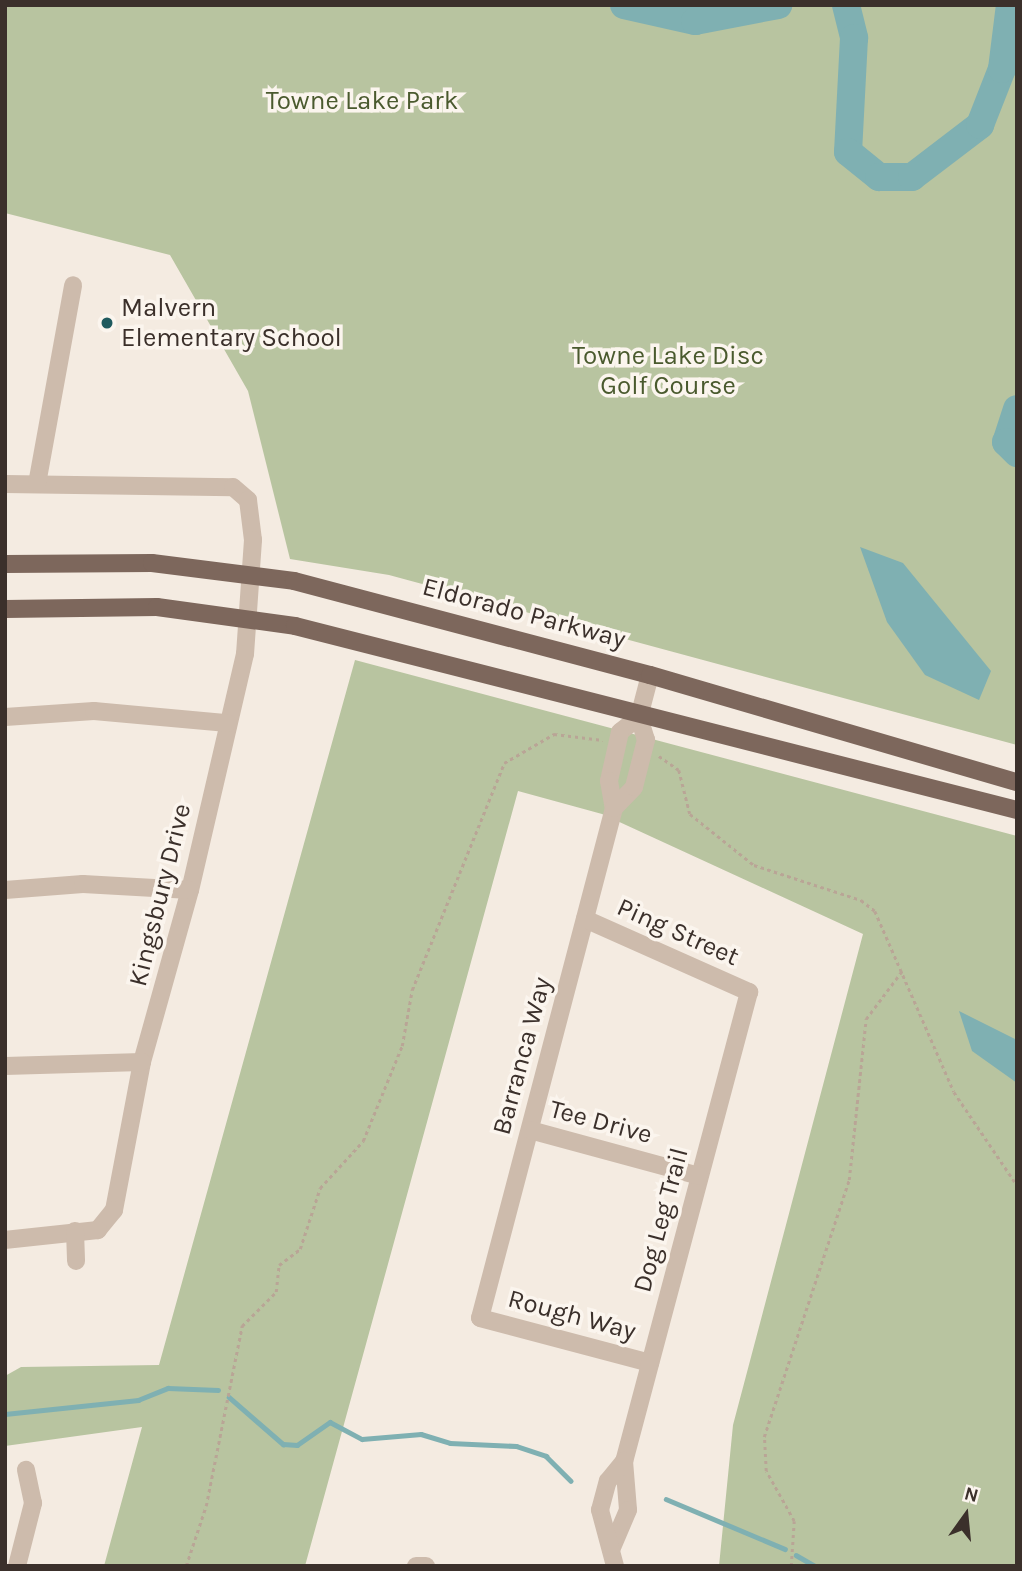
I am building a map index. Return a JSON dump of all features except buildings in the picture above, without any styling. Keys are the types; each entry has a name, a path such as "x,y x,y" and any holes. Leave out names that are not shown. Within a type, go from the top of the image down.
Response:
{"main road":[{"name":"Eldorado Parkway","path":"5,564 152,563 252,573 370,598 650,675 884,746 1017,782"},
{"path":"5,609 157,607 250,618 639,717 891,775 1017,810"}],"street":[{"path":"37,484 73,285"},
{"name":"Kingsbury Drive","path":"5,484 233,487 251,509 250,618 190,891 142,1062 129,1144 104,1226 75,1231"},
{"name":"Barranca Way","path":"614,808 634,787 646,740 639,717 650,675"},
{"path":"5,717 94,711 227,723"},
{"name":"Barranca Way","path":"480,1318 614,808 609,781 620,732 639,717"},
{"path":"5,890 83,884 190,891"},
{"name":"Ping Street","path":"585,919 749,992"},
{"name":"Dog Leg Trail","path":"613,1558 628,1510 624,1461 749,992"},
{"path":"5,1066 142,1062"},
{"name":"Tee Drive","path":"530,1130 699,1176"},
{"path":"5,1240 75,1231 76,1261"},
{"name":"Rough Way","path":"480,1318 650,1363"},
{"name":"Dog Leg Trail","path":"613,1558 600,1510 608,1480 624,1461"},
{"path":"17,1566 33,1503 26,1470"}],"path":[{"path":"186,1566 205,1506 242,1326 276,1292 279,1265 300,1249 320,1188 363,1141 402,1046 412,990 504,763 554,734 608,742"},
{"path":"659,756 679,770 690,814 754,865 868,903 902,971 961,1106 1017,1185"},
{"path":"791,1566 797,1533 766,1471 764,1437 849,1180 866,1019 902,971"}],"green space":[{"name":"Towne Lake Disc Golf Course","path":"5,5 1017,5 1017,745 389,575 290,559 248,391 170,255 5,213"},
{"path":"355,660 1017,836 1017,1566 719,1566 733,1425 863,934 602,814 518,791 305,1566 104,1566 142,1427 5,1446 5,1376 21,1367 159,1365"}],"water":[{"path":"860,547 903,563 991,671 979,700 925,675 887,622"},
{"path":"959,1011 1017,1040 1017,1083 972,1051"}],"waterway":[{"path":"624,5 695,21 778,5"},
{"path":"846,5 854,38 848,152 879,177 912,177 980,125 1002,69 1010,5"},
{"path":"1017,409 1006,442 1017,453"},
{"path":"5,1414 138,1400 168,1388 218,1390"},
{"path":"229,1397 283,1444 297,1445 330,1422 362,1439 421,1434 450,1443 516,1446 546,1456 571,1481"},
{"path":"666,1499 785,1549"},
{"path":"796,1555 815,1566"}],"place":[{"name":"Malvern Elementary School","path":"107,323"}],"park label":[{"name":"Towne Lake Park","path":"362,101"}]}
